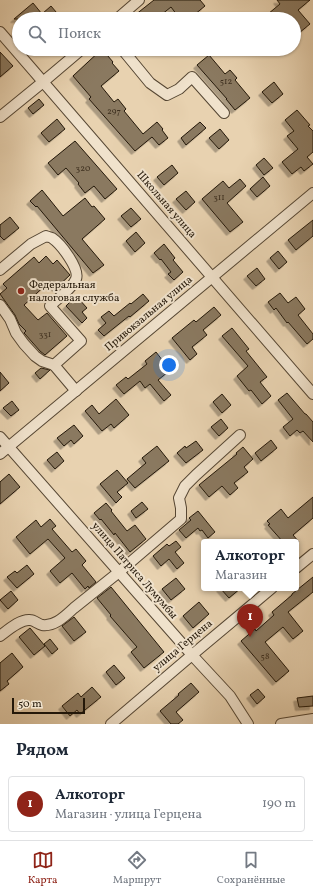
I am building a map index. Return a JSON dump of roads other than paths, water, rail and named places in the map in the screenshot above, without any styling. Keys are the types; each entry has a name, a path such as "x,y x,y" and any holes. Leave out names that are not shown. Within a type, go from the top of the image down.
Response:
{"street":[{"path":"124,12 139,0"},
{"name":"Школьная улица","path":"0,32 12,46"},
{"name":"Школьная улица","path":"21,56 313,394"},
{"path":"0,118 74,56"},
{"path":"128,56 150,83 167,95 179,89 192,76 224,113"},
{"name":"Привокзальная улица","path":"0,454 313,193"},
{"path":"0,270 31,244 46,236 57,242 70,258 77,278 69,289 50,306 81,342 54,365"},
{"path":"0,305 24,344 42,362 54,365 76,391"},
{"path":"0,636 18,623 30,620 43,625 53,624 63,618 119,572 181,519 179,498 185,486 240,435"},
{"name":"улица Патриса Лумумбы","path":"0,437 230,696 248,724"},
{"path":"299,566 313,554"},
{"name":"улица Герцена","path":"112,724 268,591"},
{"path":"281,724 313,720"}],"place":[{"name":"Федеральная налоговая служба","path":"21,291"},
{"name":"Алкоторг","path":"250,637"}]}
